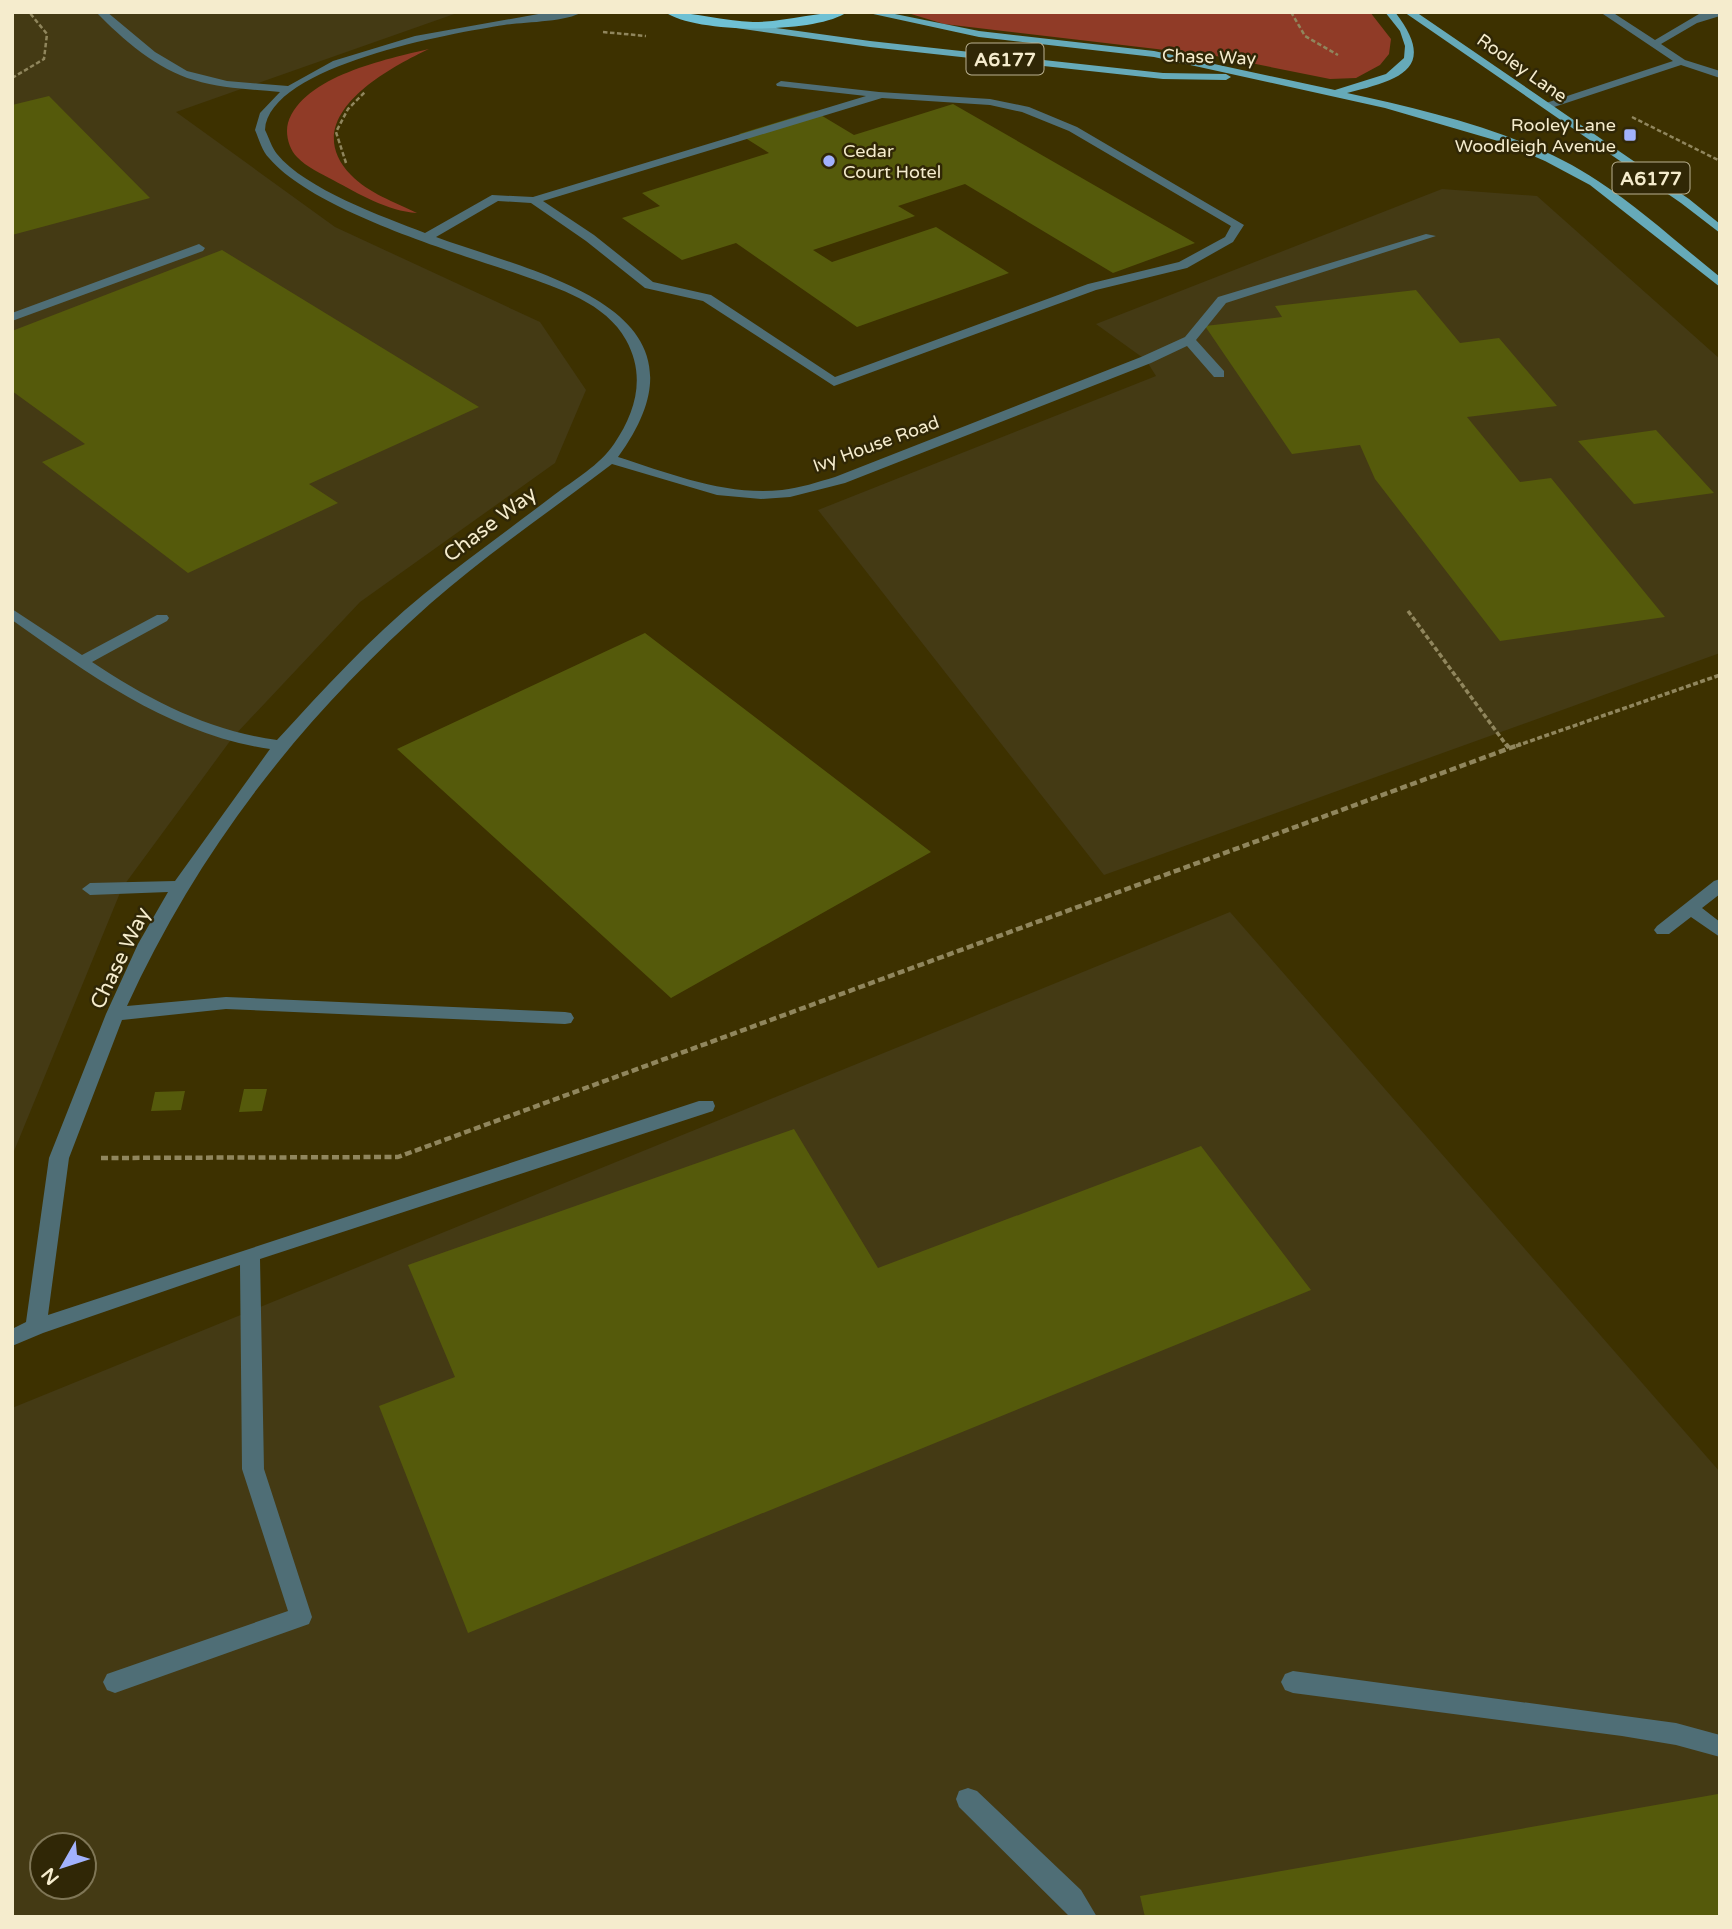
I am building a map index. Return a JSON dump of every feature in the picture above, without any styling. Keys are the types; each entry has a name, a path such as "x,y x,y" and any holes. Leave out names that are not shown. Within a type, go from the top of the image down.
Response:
{"highway":[{"name":"Chase Way","path":"671,12 693,19 740,26 802,22 841,12"}],"main road":[{"name":"Chase Way","path":"869,12 979,34 1154,54 1271,79"},
{"path":"1335,93 1387,77 1410,59 1413,47 1405,29 1390,12"},
{"name":"Rooley Lane","path":"1409,12 1685,201"},
{"name":"Chase Way","path":"740,26 870,44 1163,76 1271,79"},
{"name":"A6177","path":"1271,79 1416,113 1502,139 1549,159 1594,183 1629,208 1720,283"},
{"name":"A6177","path":"1685,201 1720,230"},
{"path":"1685,201 1720,221"}],"street":[{"path":"101,12 170,67 188,75 204,80 287,89"},
{"path":"491,22 508,12"},
{"path":"491,22 528,20 578,12"},
{"path":"1605,12 1681,62 1720,75"},
{"path":"1654,44 1668,38 1702,15 1720,13"},
{"name":"Chase Way","path":"36,1327 59,1158 115,1014 147,944 180,886 281,746 359,661 429,598 610,459 623,442 643,405 643,373 639,353 628,333 609,313 580,293 424,238 319,191 292,174 264,146 260,124 264,114 287,89 314,73 355,57 491,22"},
{"path":"1547,106 1681,62"},
{"path":"534,200 590,238 649,285 707,298 735,314 834,383 1092,286 1183,265 1228,239 1238,225 1073,129 1049,118 990,102 881,95 781,84"},
{"path":"424,238 496,197 534,200 881,95"},
{"path":"1219,374 1189,340 1222,300 1430,236"},
{"path":"12,317 199,248"},
{"name":"Ivy House Road","path":"610,459 724,491 769,495 794,492 840,480 1146,360 1189,340"},
{"path":"12,613 80,662 179,718 233,737 281,746"},
{"path":"80,662 162,618"},
{"path":"1662,930 1720,885"},
{"path":"90,890 180,886"},
{"path":"1692,909 1720,931"},
{"path":"115,1014 226,1003 565,1018"},
{"path":"12,1338 36,1327 250,1254 706,1106"},
{"path":"115,1682 301,1617 253,1469 250,1254"},
{"path":"1293,1682 1622,1725 1676,1734 1720,1746"},
{"path":"968,1799 1072,1899 1085,1917"}],"path":[{"path":"12,78 44,59 47,34 29,12"},
{"path":"353,171 346,164 336,132 348,109 372,87"},
{"path":"1408,611 1509,748"},
{"path":"59,1158 398,1157 1509,748 1720,674"}],"shaded area":[{"path":"12,12 460,12 176,112 335,227 540,322 586,390 555,463 360,602 233,737 122,888 12,1156"},
{"path":"1370,12 1391,39 1389,54 1380,65 1356,78 1330,79 1216,56 944,24 911,14"},
{"path":"429,49 370,83 340,116 334,135 337,154 351,175 374,192 417,213 395,209 363,196 309,167 294,154 287,136 288,123 297,107 310,93 348,72"},
{"path":"1442,189 1537,196 1720,359 1720,653 1104,875 818,510 1156,376 1146,360 1096,324"},
{"path":"1230,912 1720,1472 1720,1917 12,1917 12,1408"}],"building":[{"path":"49,96 150,198 12,235 12,105"},
{"path":"953,104 1195,243 1113,273 965,184 898,206 915,216 813,250 832,262 936,227 1009,273 857,327 736,243 682,260 622,218 660,206 642,193 769,153 739,134 814,111 854,135"},
{"path":"222,250 479,407 309,484 338,503 188,573 42,462 85,444 12,391 12,331"},
{"path":"1416,290 1460,343 1499,338 1557,406 1467,417 1520,482 1551,478 1665,617 1500,641 1375,479 1360,445 1292,454 1205,326 1282,317 1275,306"},
{"path":"1656,430 1714,493 1634,504 1578,441"},
{"path":"645,633 931,852 671,998 397,749"},
{"path":"244,1089 267,1089 262,1111 239,1112"},
{"path":"185,1091 181,1110 151,1111 155,1092"},
{"path":"794,1129 878,1268 1201,1146 1311,1290 468,1633 379,1406 455,1377 408,1265"},
{"path":"1718,1794 1720,1917 1145,1917 1140,1896"}],"place":[{"name":"Rooley Lane Woodleigh Avenue","path":"1630,135"},
{"name":"Cedar Court Hotel","path":"829,161"}]}
